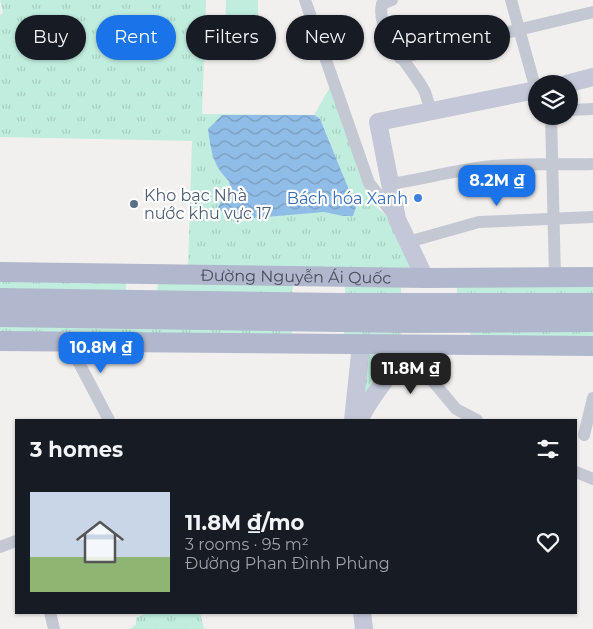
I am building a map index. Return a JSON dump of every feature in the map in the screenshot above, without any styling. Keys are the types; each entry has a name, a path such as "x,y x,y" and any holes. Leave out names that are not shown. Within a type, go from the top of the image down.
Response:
{"main road":[{"name":"Đường Nguyễn Ái Quốc","path":"0,272 425,278 593,277"},
{"path":"143,275 144,300"},
{"path":"321,344 322,277"},
{"path":"420,354 424,323 425,278"},
{"name":"Đường Nguyễn Ái Quốc","path":"0,298 144,300 322,312 424,323 593,322"},
{"name":"Đường Nguyễn Ái Quốc","path":"0,317 322,312 424,303 593,303"},
{"path":"0,341 361,345 420,354 593,346"}],"street":[{"path":"305,0 369,184 397,219 425,278"},
{"path":"381,15 380,11 382,4 392,0"},
{"path":"511,0 532,75"},
{"path":"510,32 593,12"},
{"path":"402,60 410,68 425,92 431,111"},
{"path":"578,81 593,77"},
{"path":"397,219 378,122 528,92"},
{"path":"578,110 593,109"},
{"path":"552,125 555,277"},
{"path":"390,184 493,166 593,164"},
{"path":"408,242 479,222 593,217"},
{"path":"68,342 108,419"},
{"path":"353,419 361,345"},
{"path":"360,419 368,404 409,354 420,354"},
{"path":"368,419 378,410 420,354"},
{"path":"420,354 456,409 474,419"},
{"path":"584,435 593,398"},
{"path":"577,472 593,479"},
{"path":"0,547 15,541"},
{"path":"50,614 54,629"},
{"path":"362,614 364,629"}],"green space":[{"path":"0,0 206,0 205,15 186,15 186,60 204,60 202,114 314,115 330,87 370,201 393,222 416,272 188,269 192,141 0,137 0,15 3,13"},
{"path":"226,0 258,0 258,15 226,15"},
{"path":"0,278 126,281 126,294 0,292"},
{"path":"158,281 293,283 292,296 157,294"},
{"path":"345,283 401,284 401,297 345,297"},
{"path":"593,283 593,297 457,297 457,284"},
{"path":"0,323 292,328 292,338 0,334"},
{"path":"344,328 401,329 401,340 344,339"},
{"path":"593,328 593,340 471,340 470,329"},
{"path":"366,352 403,352 362,400"},
{"path":"144,614 200,614 204,629 129,629 136,625 136,618"}],"water":[{"path":"222,115 314,115 320,119 356,207 353,216 324,212 243,219 236,213 221,211 218,207 230,187 229,181 216,164 208,129"}],"place":[{"name":"Bách hóa Xanh","path":"418,198"},
{"name":"Kho bạc Nhà nước khu vực 17","path":"134,204"}]}
